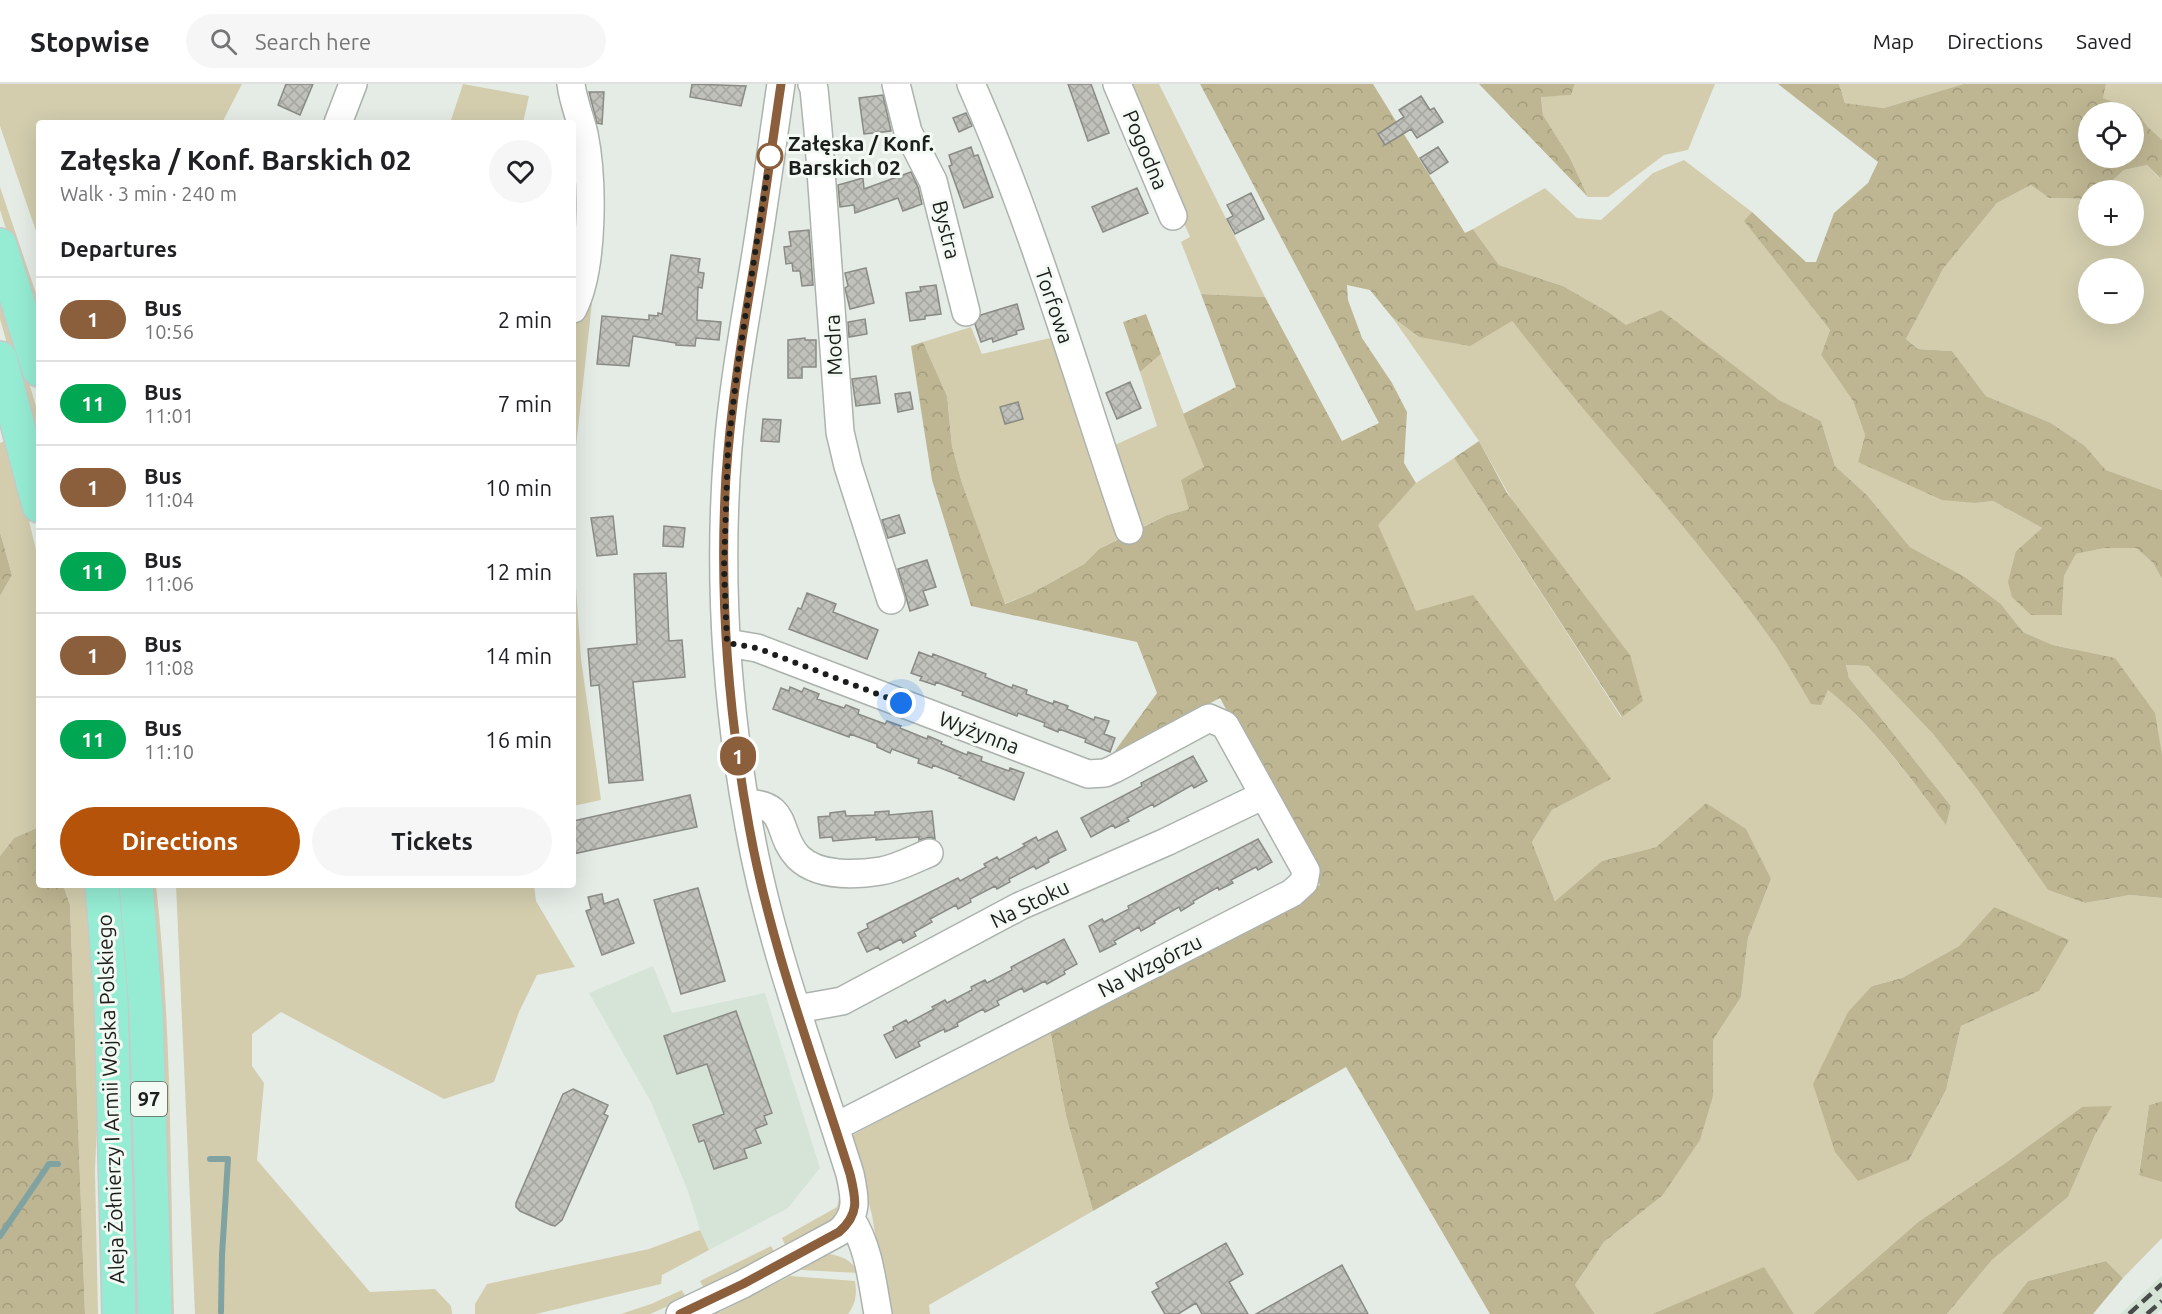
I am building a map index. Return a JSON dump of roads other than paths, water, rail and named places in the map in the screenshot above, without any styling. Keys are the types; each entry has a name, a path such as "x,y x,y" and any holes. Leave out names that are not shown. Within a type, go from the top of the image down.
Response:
{"main road":[{"path":"0,245 36,360"},
{"path":"0,358 36,495"},
{"name":"Aleja Żołnierzy I Armii Wojska Polskiego","path":"102,888 111,998 119,1314"},
{"name":"Aleja Żołnierzy I Armii Wojska Polskiego","path":"136,888 146,1011 154,1314"}],"street":[{"path":"339,120 354,84"},
{"path":"571,84 584,133 589,168 590,200 590,230 584,273 576,299"},
{"path":"680,1314 743,1284 839,1232 851,1219 856,1198 768,913 745,803 730,691 724,567 728,447 741,339 781,84"},
{"name":"Modra","path":"812,84 818,130 840,432 848,466 891,600"},
{"name":"Bystra","path":"896,84 908,132 933,181 966,312"},
{"name":"Torfowa","path":"971,84 1042,268 1129,530"},
{"name":"Pogodna","path":"1117,84 1173,216"},
{"name":"Wyżynna","path":"727,643 757,648 1088,774 1105,773 1114,769 1209,718 1225,725"},
{"name":"Na Wzgórzu","path":"835,1127 1292,893 1304,882 1305,871 1225,725"},
{"name":"Na Stoku","path":"796,1009 842,1001 1020,906 1166,842 1264,795"},
{"path":"745,803 764,805 772,810 780,820 794,852 820,870 852,874 883,870 929,853"},
{"path":"851,1219 859,1231 865,1248 878,1314"}],"waterway":[{"path":"210,1159 228,1159 221,1312"},
{"path":"0,1236 49,1164 58,1164"}],"railway":[{"path":"2129,1314 2162,1284"},
{"path":"2147,1314 2162,1301"}],"place":[{"name":"Załęska / Konf. Barskich 02","path":"770,156"}]}
